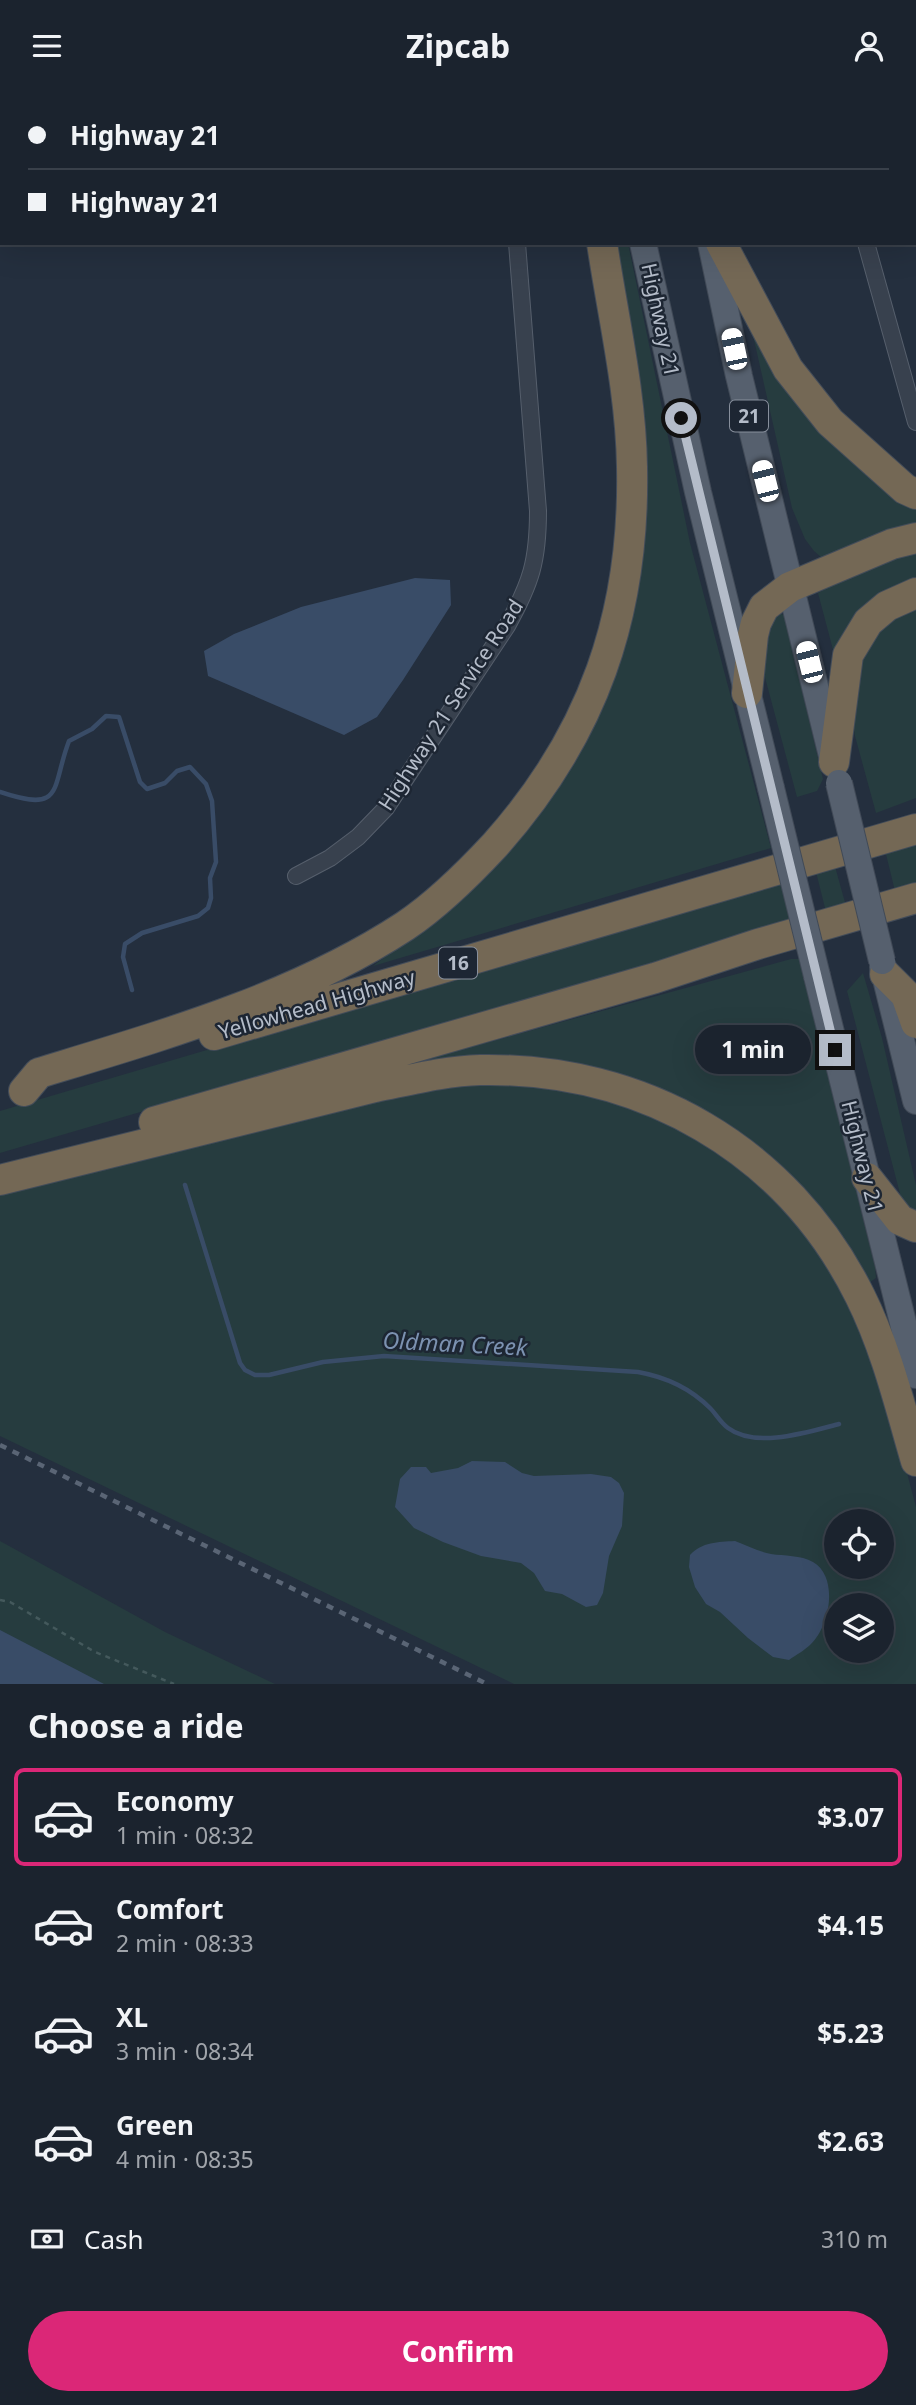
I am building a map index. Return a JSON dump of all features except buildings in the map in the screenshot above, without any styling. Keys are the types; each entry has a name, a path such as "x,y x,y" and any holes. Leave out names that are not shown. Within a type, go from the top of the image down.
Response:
{"highway":[{"path":"12,1094 40,1073 198,1023 297,983 376,944 439,900 468,873 520,817 538,792 582,719 605,660 623,585 630,541 632,467 628,415 601,245"},
{"path":"722,245 788,369 830,422 905,489 916,494"},
{"path":"747,693 756,623 764,607 790,587 892,544 916,538"},
{"path":"836,773 848,655 868,622 887,606 916,593"},
{"path":"887,837 905,817 916,813"},
{"name":"Yellowhead Highway","path":"12,1094 916,829"},
{"path":"0,1165 655,978 758,944 916,898"},
{"path":"655,978 916,915"},
{"path":"884,968 906,995 916,1023"},
{"path":"0,1180 427,1076 478,1070 516,1071 557,1074 596,1081 677,1112 721,1137 758,1164 813,1221 854,1285 876,1333 916,1461"},
{"path":"867,1178 900,1220 916,1227"}],"main road":[{"name":"Highway 21","path":"643,245 698,492 916,1375"},
{"name":"21","path":"711,245 739,376 916,1101"}],"street":[{"name":"Highway 21 Service Road","path":"296,876 330,858 358,837 386,808 507,626 523,598 533,571 538,548 538,511 517,245"},
{"path":"867,245 916,422"}],"path":[{"path":"0,1600 10,1602 95,1652 174,1684"}],"green space":[{"path":"613,245 628,245 690,543 771,848 373,966 433,920 479,877 625,630"},
{"path":"752,331 910,506 916,509 916,529 834,558 821,557 814,551 805,539 792,508"},
{"path":"916,550 916,581 836,661 818,593 865,566"},
{"path":"916,602 916,798 876,813 855,736 849,697 873,628"},
{"path":"774,611 784,615 823,779 817,791 797,797 763,670 761,649"},
{"path":"916,841 916,885 895,891 885,850"},
{"path":"834,863 846,906 826,912 815,868"},
{"path":"780,881 791,922 0,1153 0,1111"},
{"path":"799,959 875,1267 876,1278 867,1284 836,1236 603,1075 307,1092"},
{"path":"863,973 882,1038 916,1185 916,1215 903,1205 847,991"},
{"path":"513,1084 619,1102 669,1123 747,1173 798,1222 829,1262 876,1356 916,1507 916,1684 514,1684 0,1436 0,1195 427,1090"},
{"path":"0,1541 165,1632 275,1684 0,1684"}],"water":[{"path":"415,578 450,580 451,605 377,717 344,735 208,676 204,651 234,634 301,607"},
{"path":"472,1461 505,1462 522,1473 534,1476 591,1474 611,1477 619,1483 624,1493 622,1526 609,1556 603,1593 597,1605 586,1607 562,1594 545,1591 534,1573 521,1563 481,1556 414,1528 395,1507 400,1479 411,1467 426,1467 431,1473 458,1468"},
{"path":"735,1541 766,1553 798,1557 813,1562 821,1569 829,1593 824,1593 823,1626 811,1644 789,1660 773,1657 720,1612 706,1604 695,1587 689,1567 690,1555 705,1545"},
{"path":"0,1630 104,1684 0,1684"}],"waterway":[{"name":"Oldman Creek","path":"0,792 36,800 46,798 56,784 69,741 92,729 106,716 119,717 140,782 147,789 165,783 177,771 190,767 206,784 212,801 216,862 210,878 211,898 208,908 198,916 142,933 125,944 123,957 132,990"},
{"name":"Oldman Creek","path":"185,1185 240,1363 245,1370 255,1375 269,1375 323,1362 384,1356 638,1372 668,1380 686,1389 710,1408 725,1426 740,1434 782,1437 839,1424"}],"railway":[{"path":"0,1445 487,1684"}],"route":[{"path":"681,418 835,1050"}]}
